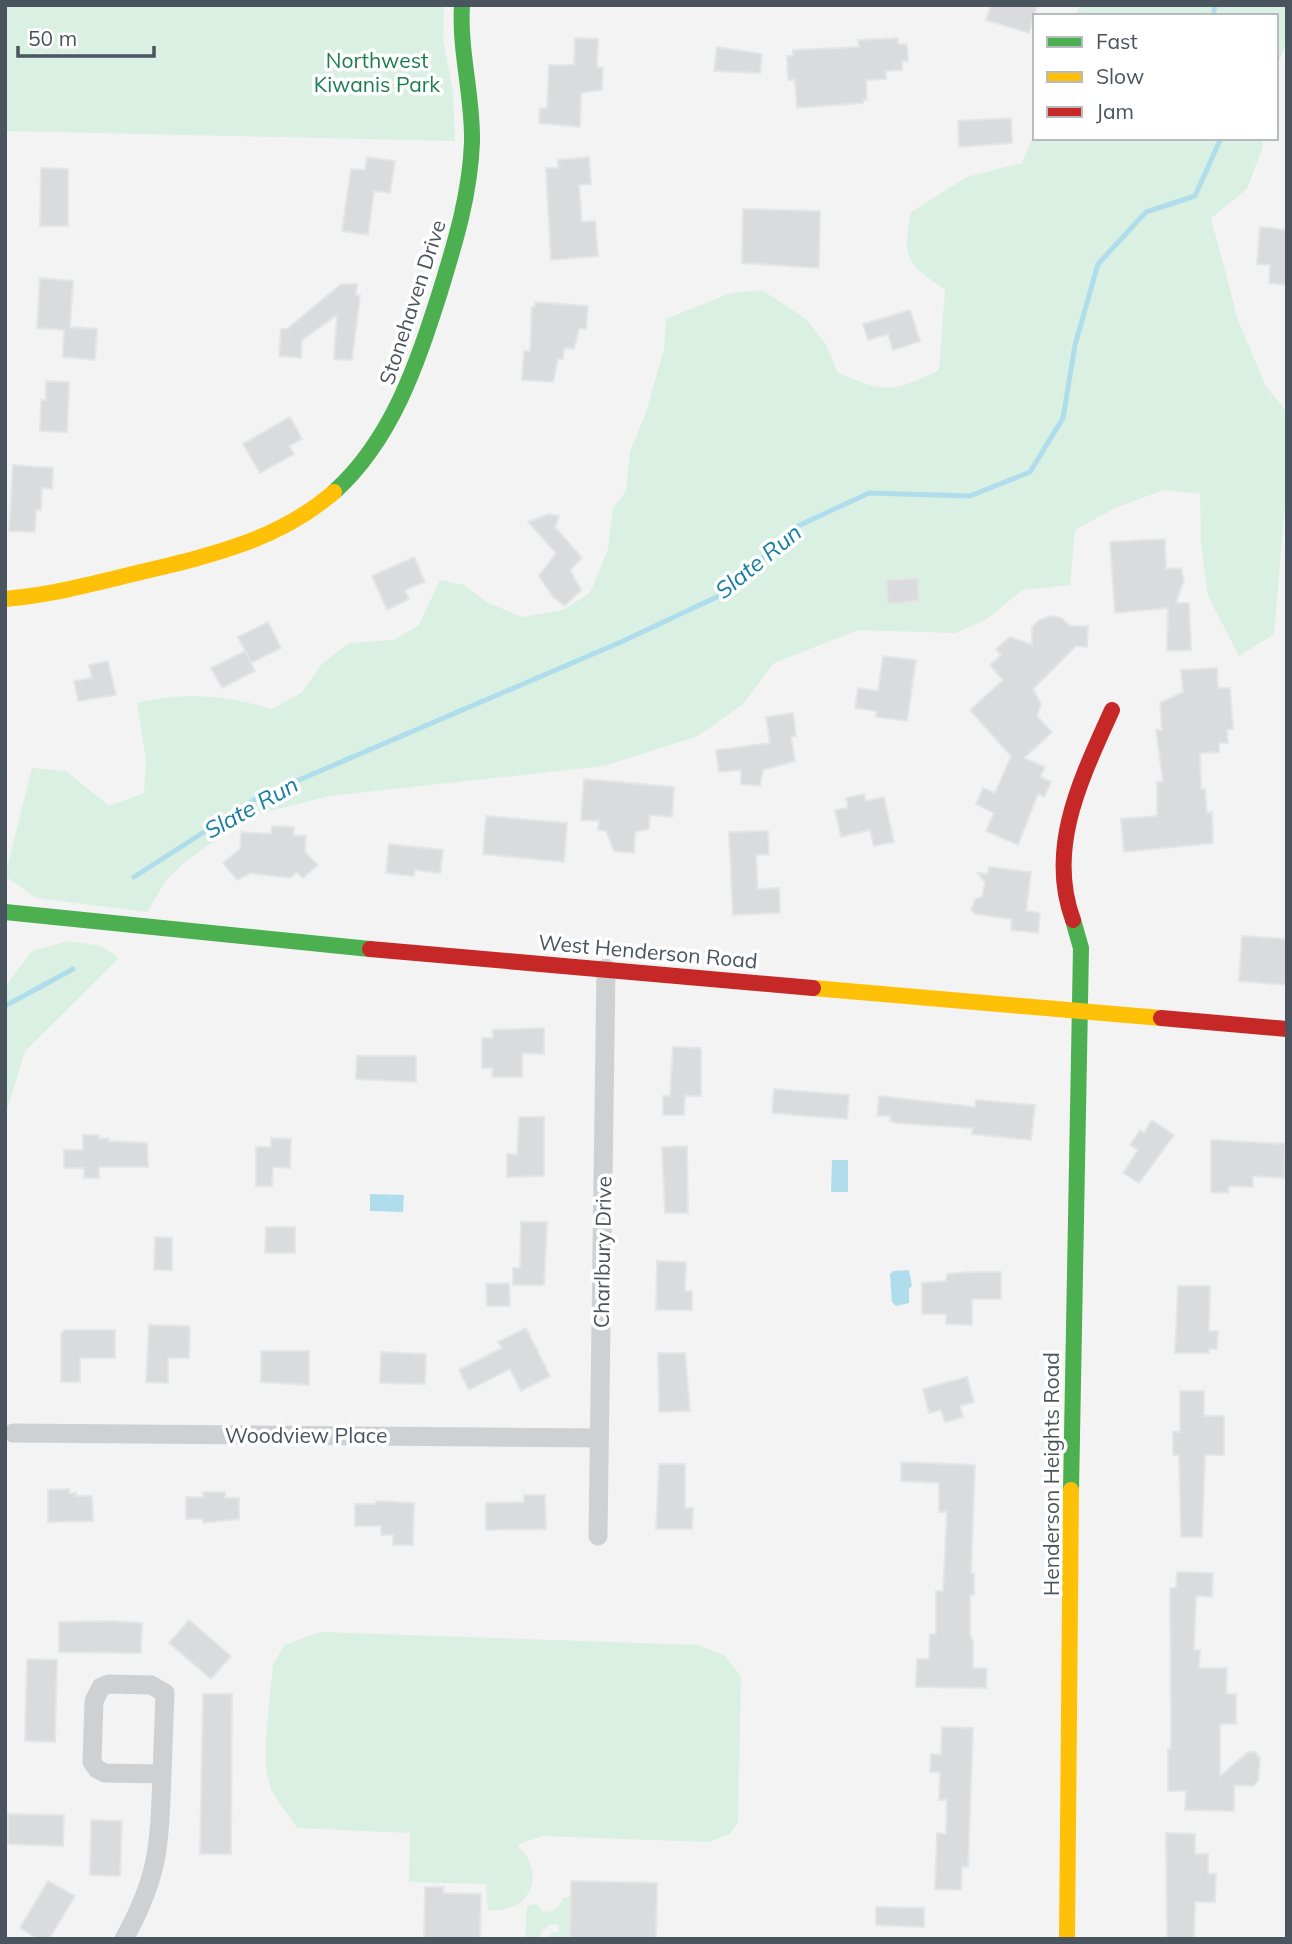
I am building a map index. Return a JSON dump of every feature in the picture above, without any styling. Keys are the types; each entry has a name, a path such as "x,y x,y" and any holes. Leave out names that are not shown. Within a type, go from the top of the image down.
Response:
{"street":[{"name":"Stonehaven Drive","path":"5,598 26,598 91,584 245,545 286,527 335,492 393,421 424,347 463,212 472,135 462,46 462,5"},
{"name":"Henderson Heights Road","path":"1067,1939 1078,1010 1082,948 1063,888 1062,862 1073,803 1112,710"},
{"name":"West Henderson Road","path":"5,912 199,934 1287,1029"},
{"name":"Charlbury Drive","path":"598,1536 606,968"},
{"name":"Woodview Place","path":"13,1433 599,1438"},
{"path":"124,1939 149,1888 159,1852 162,1774 165,1693 151,1685 109,1684 102,1687 94,1701 92,1762 106,1773 162,1774"}],"green space":[{"name":"Northwest Kiwanis Park","path":"5,5 444,5 443,39 453,92 455,141 5,131"},
{"path":"1081,5 1287,5 1287,42 1278,63 1278,14 1076,14"},
{"path":"1033,137 1033,140 1262,140 1263,147 1247,189 1211,218 1238,320 1265,385 1287,412 1287,480 1274,634 1239,656 1208,596 1201,544 1200,494 1164,490 1115,508 1075,530 1070,585 1023,590 985,620 955,633 858,630 774,663 743,704 698,736 604,766 329,796 250,816 186,861 166,880 147,912 36,898 5,876 32,768 66,771 109,806 144,793 146,759 137,703 189,696 221,698 272,709 301,693 322,664 349,643 394,640 419,625 440,580 464,585 488,603 522,617 563,610 590,593 608,549 613,508 626,491 630,452 646,412 664,349 666,319 731,293 762,290 806,319 825,343 838,373 889,388 911,383 939,370 945,290 922,273 910,258 907,241 911,212 967,177 1022,163"},
{"path":"68,941 101,946 119,958 25,1051 5,1116 5,987 32,951"},
{"path":"320,1632 698,1645 724,1655 741,1676 738,1822 730,1834 709,1842 542,1836 519,1844 519,1850 524,1852 530,1864 532,1885 522,1901 501,1910 488,1910 486,1884 409,1882 410,1833 297,1828 271,1790 266,1768 266,1736 273,1664 285,1645"},
{"path":"571,1896 570,1939 546,1939 552,1933 559,1932 559,1925 551,1924 542,1931 540,1939 525,1939 527,1906 536,1904 544,1912 551,1911 563,1898"}],"water":[{"path":"832,1160 848,1160 848,1192 831,1192"},
{"path":"370,1194 404,1195 403,1212 370,1211"},
{"path":"909,1270 912,1286 909,1289 909,1303 896,1306 892,1302 890,1274 893,1271"}],"building":[{"path":"991,5 1037,5 1029,33 986,20"},
{"path":"575,38 598,39 597,67 603,68 602,90 581,93 580,127 539,123 540,108 547,108 549,65 574,65"},
{"path":"898,38 898,44 907,44 908,61 902,61 902,70 886,71 886,79 866,80 867,100 863,100 863,103 797,108 795,80 788,80 787,56 793,56 793,50 859,47 858,40"},
{"path":"717,47 762,54 760,73 714,71"},
{"path":"1011,118 1012,143 959,147 958,121"},
{"path":"367,157 395,161 390,193 374,191 368,235 342,231 351,169 365,170"},
{"path":"589,157 591,184 579,185 582,222 595,221 598,256 551,260 546,168 558,168 558,160"},
{"path":"41,168 68,169 68,226 40,226"},
{"path":"743,209 820,211 819,268 742,263"},
{"path":"1260,227 1287,230 1287,285 1269,283 1270,265 1257,264"},
{"path":"40,278 73,281 70,327 97,329 95,360 63,357 64,330 37,328"},
{"path":"341,284 357,284 356,295 360,295 352,360 334,359 337,315 302,340 301,358 279,356 281,329 287,329"},
{"path":"535,302 588,306 586,329 579,329 574,349 564,348 563,359 558,359 553,382 522,380 524,351 530,351 532,307 535,307"},
{"path":"910,310 920,341 893,350 888,334 868,340 863,324"},
{"path":"46,381 69,382 67,432 40,431 41,400 46,400"},
{"path":"290,417 302,439 289,446 294,454 260,473 243,444"},
{"path":"13,465 53,468 52,489 42,488 41,510 36,510 35,532 9,531"},
{"path":"549,514 559,516 555,527 582,558 570,570 581,590 565,606 553,597 539,576 556,553 528,522"},
{"path":"1165,539 1166,569 1181,568 1184,580 1176,603 1189,603 1191,650 1167,651 1168,608 1115,613 1110,542"},
{"path":"414,557 425,582 405,590 409,599 387,610 372,576"},
{"path":"918,578 919,601 888,604 886,580"},
{"path":"1051,616 1061,618 1070,626 1088,626 1087,647 1076,646 1033,689 1041,704 1037,716 1052,732 1024,758 1045,767 1040,777 1051,782 1044,797 1038,794 1018,845 986,831 994,813 976,804 983,788 995,793 1011,756 970,710 1003,680 990,665 1001,655 996,649 1010,637 1032,645 1032,627"},
{"path":"268,622 281,648 251,663 238,637"},
{"path":"245,651 255,671 222,688 211,668"},
{"path":"883,656 916,660 907,721 876,717 877,711 855,708 858,688 878,691"},
{"path":"108,661 116,695 78,701 74,681 92,678 89,665"},
{"path":"1217,668 1218,688 1230,688 1233,729 1227,730 1228,743 1219,743 1219,752 1200,753 1201,789 1205,789 1207,813 1212,812 1213,843 1124,852 1121,819 1157,816 1157,782 1163,782 1156,730 1162,730 1160,703 1183,692 1181,670"},
{"path":"793,713 796,736 791,737 795,761 763,770 760,786 741,784 741,770 719,772 716,750 770,743 766,717"},
{"path":"584,779 674,787 672,817 650,815 649,829 635,832 634,853 614,851 606,831 598,830 599,821 581,820"},
{"path":"864,794 866,801 884,797 894,842 874,846 870,830 841,837 835,810 848,808 846,798"},
{"path":"486,816 567,823 564,862 483,854"},
{"path":"272,826 294,827 293,835 306,836 305,852 318,865 303,878 297,872 290,878 250,873 237,880 223,863 240,849 241,832 271,834"},
{"path":"768,831 769,854 756,855 758,889 779,888 780,913 733,915 729,832"},
{"path":"389,844 443,850 440,873 415,870 414,876 386,873"},
{"path":"989,867 1031,872 1026,911 1040,913 1038,933 1011,930 1012,919 975,914 971,910 975,899 982,897 985,883 978,873 988,874"},
{"path":"1242,936 1287,939 1287,985 1239,981"},
{"path":"544,1028 544,1054 522,1053 522,1077 492,1077 493,1068 482,1068 482,1038 493,1038 493,1030"},
{"path":"673,1047 701,1048 701,1096 685,1096 684,1115 663,1115 663,1096 670,1096"},
{"path":"357,1056 416,1056 416,1082 356,1079"},
{"path":"774,1089 849,1095 847,1119 772,1113"},
{"path":"879,1096 975,1107 976,1100 1035,1105 1031,1140 972,1134 973,1128 896,1123 890,1121 891,1116 877,1116"},
{"path":"519,1117 544,1117 544,1176 507,1177 507,1154 517,1155"},
{"path":"1152,1120 1174,1135 1139,1183 1123,1173 1138,1150 1130,1145 1140,1130 1144,1133"},
{"path":"83,1135 99,1135 99,1139 109,1138 109,1141 147,1143 148,1167 99,1167 99,1178 84,1178 84,1168 64,1168 64,1150 83,1150"},
{"path":"271,1138 291,1139 290,1168 273,1167 272,1186 256,1186 256,1147 271,1147"},
{"path":"1211,1140 1285,1144 1284,1178 1253,1176 1253,1187 1229,1186 1228,1193 1211,1192"},
{"path":"687,1146 688,1213 665,1213 662,1147"},
{"path":"521,1222 547,1222 544,1285 513,1285 513,1268 520,1268"},
{"path":"266,1227 295,1227 295,1253 265,1253"},
{"path":"155,1237 172,1238 172,1270 154,1270"},
{"path":"657,1261 686,1262 685,1291 692,1291 692,1310 656,1310"},
{"path":"1001,1272 1001,1299 972,1299 972,1325 946,1324 946,1314 922,1314 922,1283 946,1281 947,1274"},
{"path":"509,1283 510,1306 487,1306 486,1284"},
{"path":"1178,1286 1210,1286 1209,1331 1218,1331 1217,1349 1209,1349 1209,1353 1175,1353"},
{"path":"149,1325 188,1326 190,1331 189,1358 168,1358 168,1383 146,1382"},
{"path":"526,1328 550,1376 521,1391 510,1369 469,1390 459,1370 502,1348 498,1342"},
{"path":"64,1330 115,1330 115,1358 80,1358 80,1382 61,1382 61,1334"},
{"path":"261,1351 309,1351 309,1385 261,1382"},
{"path":"381,1352 426,1354 425,1384 380,1383"},
{"path":"658,1353 685,1353 690,1411 659,1412"},
{"path":"967,1377 974,1402 960,1406 963,1417 945,1422 941,1410 929,1413 923,1389"},
{"path":"1180,1391 1204,1391 1204,1416 1224,1416 1224,1455 1205,1455 1202,1537 1181,1537 1179,1455 1173,1455 1173,1432 1180,1432"},
{"path":"901,1462 975,1465 971,1573 974,1573 974,1595 970,1595 970,1635 973,1642 973,1668 987,1669 986,1688 916,1687 917,1659 929,1659 930,1634 936,1634 936,1591 943,1591 947,1512 939,1512 939,1483 901,1481"},
{"path":"659,1464 685,1464 685,1508 693,1508 692,1529 656,1529"},
{"path":"69,1489 69,1494 92,1496 93,1521 48,1522 48,1490"},
{"path":"203,1492 225,1492 225,1498 239,1498 239,1519 203,1523 203,1519 186,1519 186,1497 204,1497"},
{"path":"524,1495 545,1495 546,1529 486,1530 486,1503 524,1502"},
{"path":"376,1501 414,1503 413,1545 393,1545 393,1535 381,1535 381,1526 355,1526 355,1504 376,1504"},
{"path":"1177,1572 1213,1573 1212,1597 1196,1596 1194,1650 1200,1650 1199,1668 1227,1668 1226,1694 1236,1694 1236,1724 1220,1724 1220,1776 1248,1752 1255,1752 1260,1758 1258,1781 1253,1786 1234,1785 1234,1811 1185,1810 1186,1791 1168,1791 1168,1749 1171,1749 1170,1588 1176,1588"},
{"path":"189,1620 231,1656 211,1679 169,1643"},
{"path":"59,1622 142,1623 141,1653 59,1652"},
{"path":"27,1659 57,1660 55,1742 25,1741"},
{"path":"203,1694 232,1694 231,1854 200,1854"},
{"path":"942,1727 973,1728 968,1867 962,1867 961,1890 935,1889 937,1833 946,1834 947,1800 939,1800 940,1772 930,1772 931,1754 941,1755"},
{"path":"8,1814 64,1815 63,1846 8,1844"},
{"path":"91,1820 122,1821 120,1876 90,1875"},
{"path":"1166,1833 1195,1834 1195,1854 1208,1854 1208,1874 1216,1874 1215,1902 1195,1902 1194,1939 1167,1939"},
{"path":"48,1881 75,1896 49,1939 38,1939 20,1928"},
{"path":"571,1881 657,1883 656,1939 570,1939"},
{"path":"425,1887 444,1887 443,1893 481,1894 480,1939 424,1939"},
{"path":"876,1907 924,1908 924,1927 876,1925"}],"waterway":[{"name":"Slate Run","path":"1213,14 1215,5"},
{"name":"Slate Run","path":"134,877 257,798 621,642 723,594 798,526 869,493 970,496 1030,472 1063,418 1075,345 1098,264 1146,212 1195,196 1220,140"},
{"name":"Slate Run","path":"5,1006 73,969"}],"traffic: fast":[{"path":"334,492 372,449 400,400 422,346 456,237 465,200 472,142 462,39 462,5"},
{"path":"5,912 370,949"},
{"path":"1071,1490 1081,948 1073,920"}],"traffic: slow":[{"path":"5,599 71,589 216,553 266,535 290,523 334,492"},
{"path":"813,988 1161,1018"},
{"path":"1067,1939 1071,1490"}],"traffic: jam":[{"path":"1073,920 1063,866 1066,839 1079,787 1112,710"},
{"path":"370,949 813,988"},
{"path":"1161,1018 1287,1029"}]}
